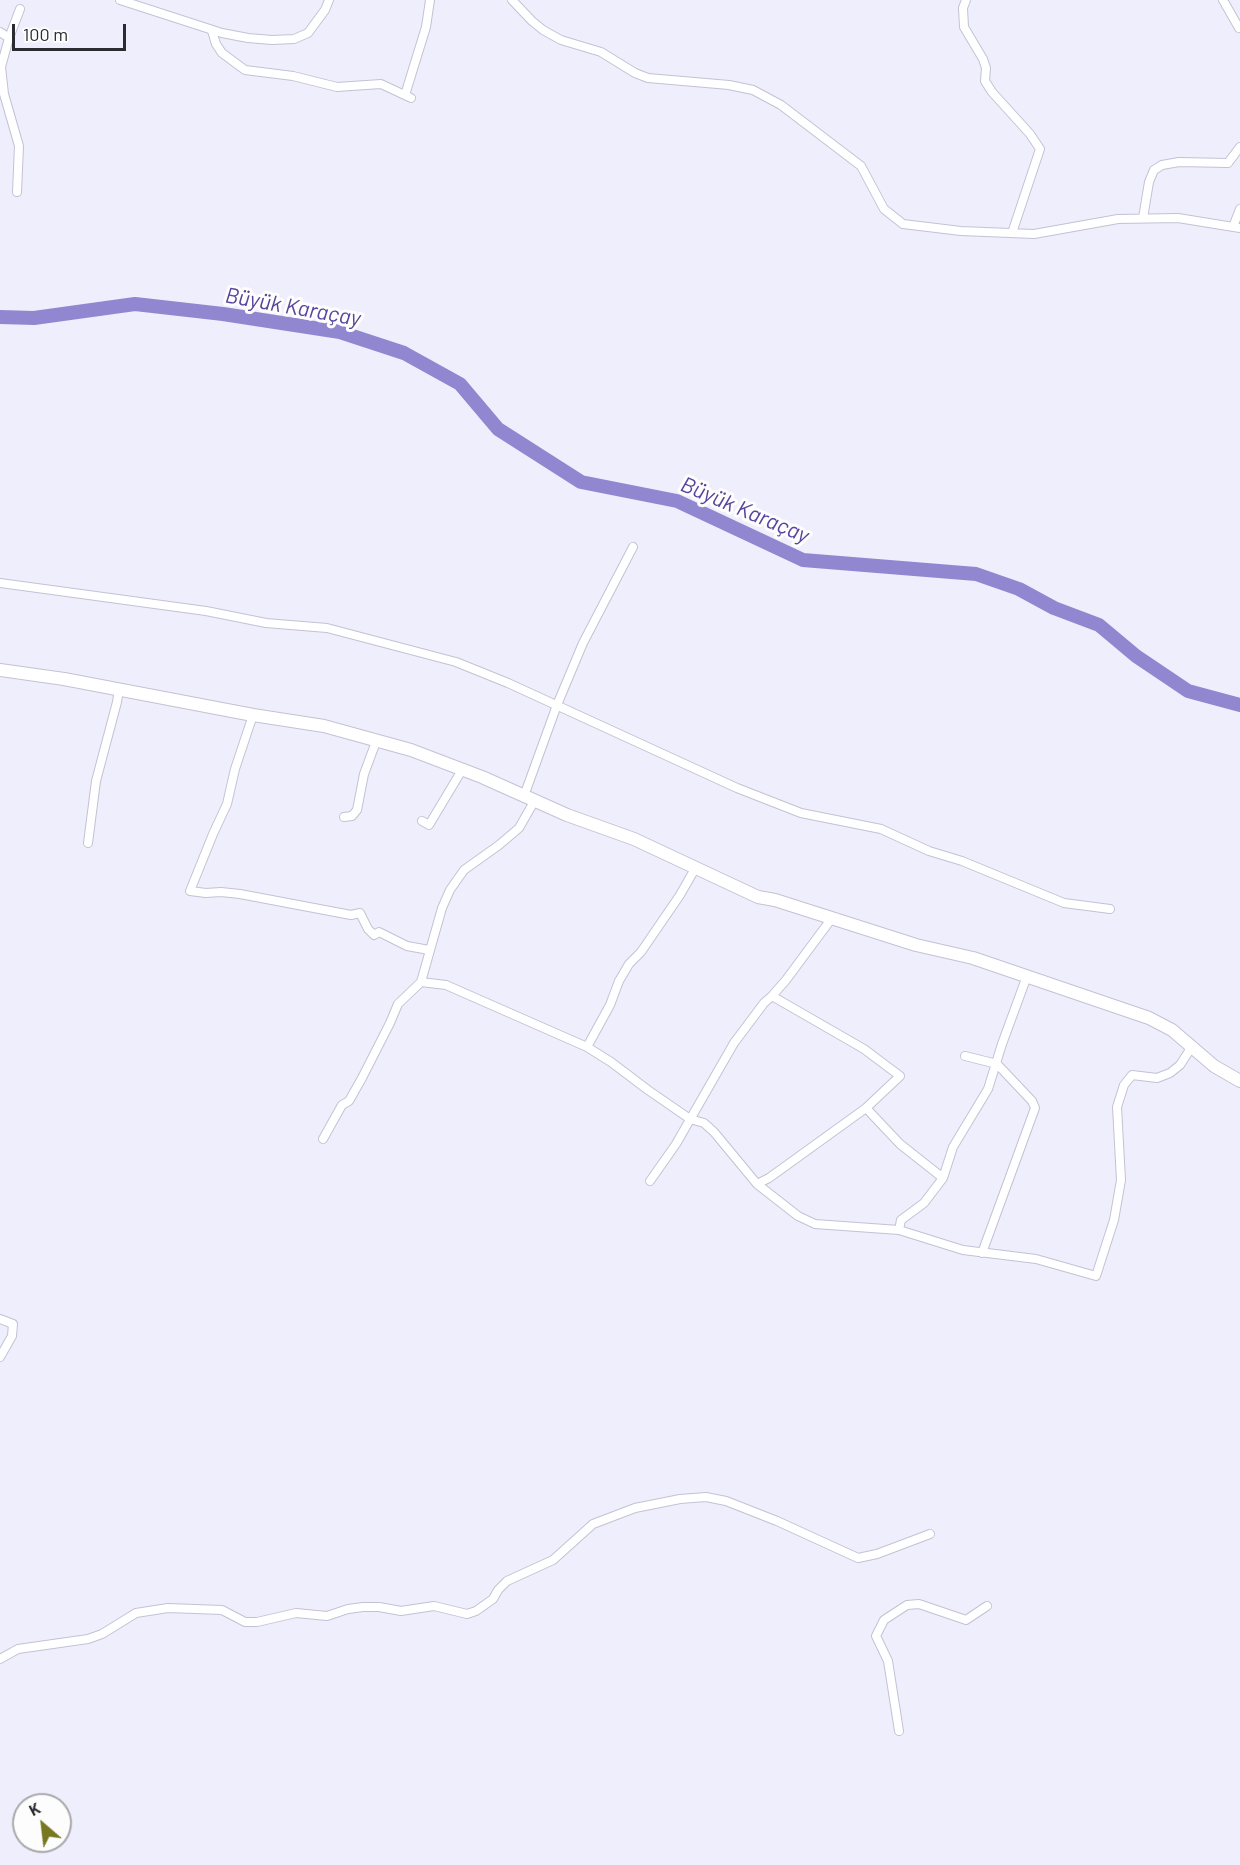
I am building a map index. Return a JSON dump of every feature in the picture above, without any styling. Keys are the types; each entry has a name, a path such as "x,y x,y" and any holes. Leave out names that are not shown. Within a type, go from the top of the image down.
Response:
{"street":[{"path":"120,0 212,31 248,38 294,39 308,33 325,10 329,0"},
{"path":"212,31 222,53 245,70 293,76 337,87 381,84 408,96 426,27 430,0"},
{"path":"512,0 543,30 561,40 601,52 635,73 648,78 729,85 753,90 781,105 861,166 884,208 903,224 961,231 1035,234 1118,219 1178,218 1236,228 1240,209"},
{"path":"966,0 963,8 964,27 983,58 986,68 985,81 1040,149 1012,233"},
{"path":"1223,0 1239,28"},
{"path":"17,192 19,147 3,94 2,67 9,38 20,9"},
{"path":"0,32 9,38"},
{"path":"1143,218 1149,182 1154,170 1162,165 1179,162 1228,163 1240,147"},
{"path":"323,1139 342,1105 349,1101 362,1078 398,1004 421,982 442,908 456,880 464,870 500,845 519,828 557,705 583,643 633,547"},
{"path":"0,583 206,611 266,623 327,628 456,662 508,683 737,788 801,813 881,829 929,851 962,861 1064,903 1110,909"},
{"path":"0,670 324,726 411,750 567,815 634,839 758,897 775,900 871,932 973,958 1149,1018 1172,1030 1214,1066 1240,1081"},
{"path":"88,843 96,781 119,689"},
{"path":"253,715 227,804 190,891 240,894 351,915 360,914 368,929 375,935 380,932 407,946 429,950"},
{"path":"344,817 352,816 357,810 364,774 377,739"},
{"path":"422,821 429,825 462,770"},
{"path":"586,1047 610,1005 619,981 629,964 641,952 696,867"},
{"path":"650,1181 690,1119 734,1043 832,918"},
{"path":"899,1230 901,1220 924,1203 943,1178 953,1147 988,1089 1027,976"},
{"path":"421,982 446,985 586,1047 611,1062 690,1119 704,1124 714,1132 757,1184 798,1216 814,1224 899,1230 963,1250 1036,1259 1096,1276 1114,1220 1121,1180 1117,1107 1124,1085 1132,1075 1157,1078 1170,1073 1180,1065 1191,1048"},
{"path":"757,1184 769,1178 866,1108 900,1076 864,1049 772,996"},
{"path":"965,1056 997,1064 1032,1101 1035,1108 982,1253"},
{"path":"866,1108 900,1144 943,1178"},
{"path":"0,1319 13,1324 12,1336 0,1357"},
{"path":"0,1659 18,1649 88,1639 102,1634 136,1613 168,1608 222,1610 245,1622 257,1622 296,1613 327,1616 363,1607 401,1611 434,1606 467,1614 476,1611 493,1599 507,1581 553,1560 593,1524 635,1508 680,1499 706,1497 726,1502 777,1521 858,1558 877,1554 930,1534"},
{"path":"899,1731 888,1661 876,1636 884,1620 907,1605 919,1604 966,1620 987,1606"}],"waterway":[{"name":"Büyük Karaçay","path":"0,317 34,318 135,304 223,314 340,332 404,353 460,384 498,429 581,482 677,501 803,560 976,574 1019,589 1054,608 1099,625 1136,656 1188,691 1240,705"}]}
